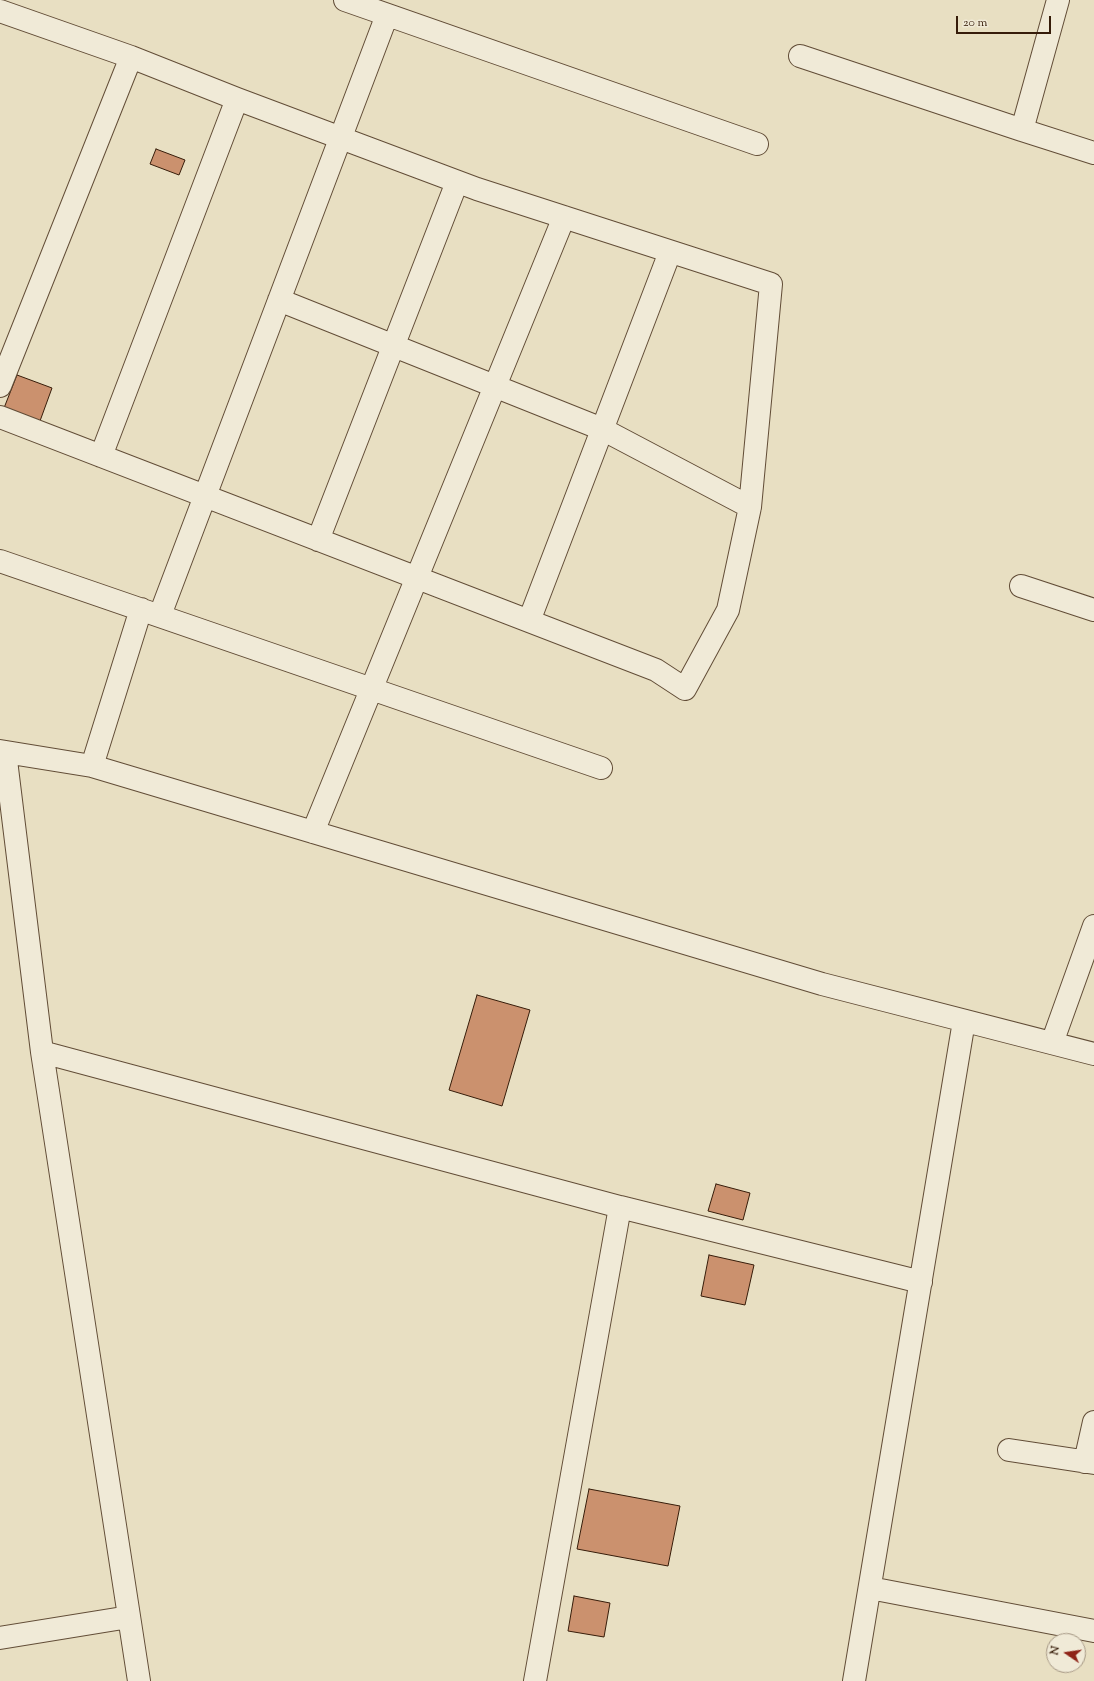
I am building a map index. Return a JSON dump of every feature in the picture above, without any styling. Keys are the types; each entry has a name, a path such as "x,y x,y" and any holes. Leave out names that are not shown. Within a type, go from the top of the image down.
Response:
{"street":[{"path":"345,0 757,144"},
{"path":"1022,130 1058,0"},
{"path":"0,11 131,57 237,99 457,182 771,284 750,507 728,610 685,689 656,670 0,417"},
{"path":"92,766 150,612 205,496 387,14"},
{"path":"800,56 1094,153"},
{"path":"0,386 8,344 131,57"},
{"path":"101,456 237,99"},
{"path":"318,540 457,182"},
{"path":"313,832 564,217"},
{"path":"528,621 670,252"},
{"path":"279,300 602,429 750,507"},
{"path":"0,561 601,768"},
{"path":"1021,586 1094,610"},
{"path":"142,1680 129,1617 42,1052 2,751 92,766 814,982 1094,1054"},
{"path":"1052,1043 1094,926"},
{"path":"854,1681 964,1021"},
{"path":"42,1052 620,1207 921,1282"},
{"path":"535,1681 620,1207"},
{"path":"1010,1450 1089,1462 1094,1422"},
{"path":"870,1588 1094,1631"},
{"path":"0,1638 129,1617"}],"building":[{"path":"156,149 185,160 179,175 150,164"},
{"path":"17,375 52,388 40,421 4,408"},
{"path":"477,995 530,1010 502,1106 449,1090"},
{"path":"716,1184 750,1193 743,1220 708,1211"},
{"path":"709,1255 754,1265 745,1305 701,1296"},
{"path":"589,1489 680,1506 668,1566 577,1549"},
{"path":"574,1596 610,1603 604,1637 568,1631"}]}
